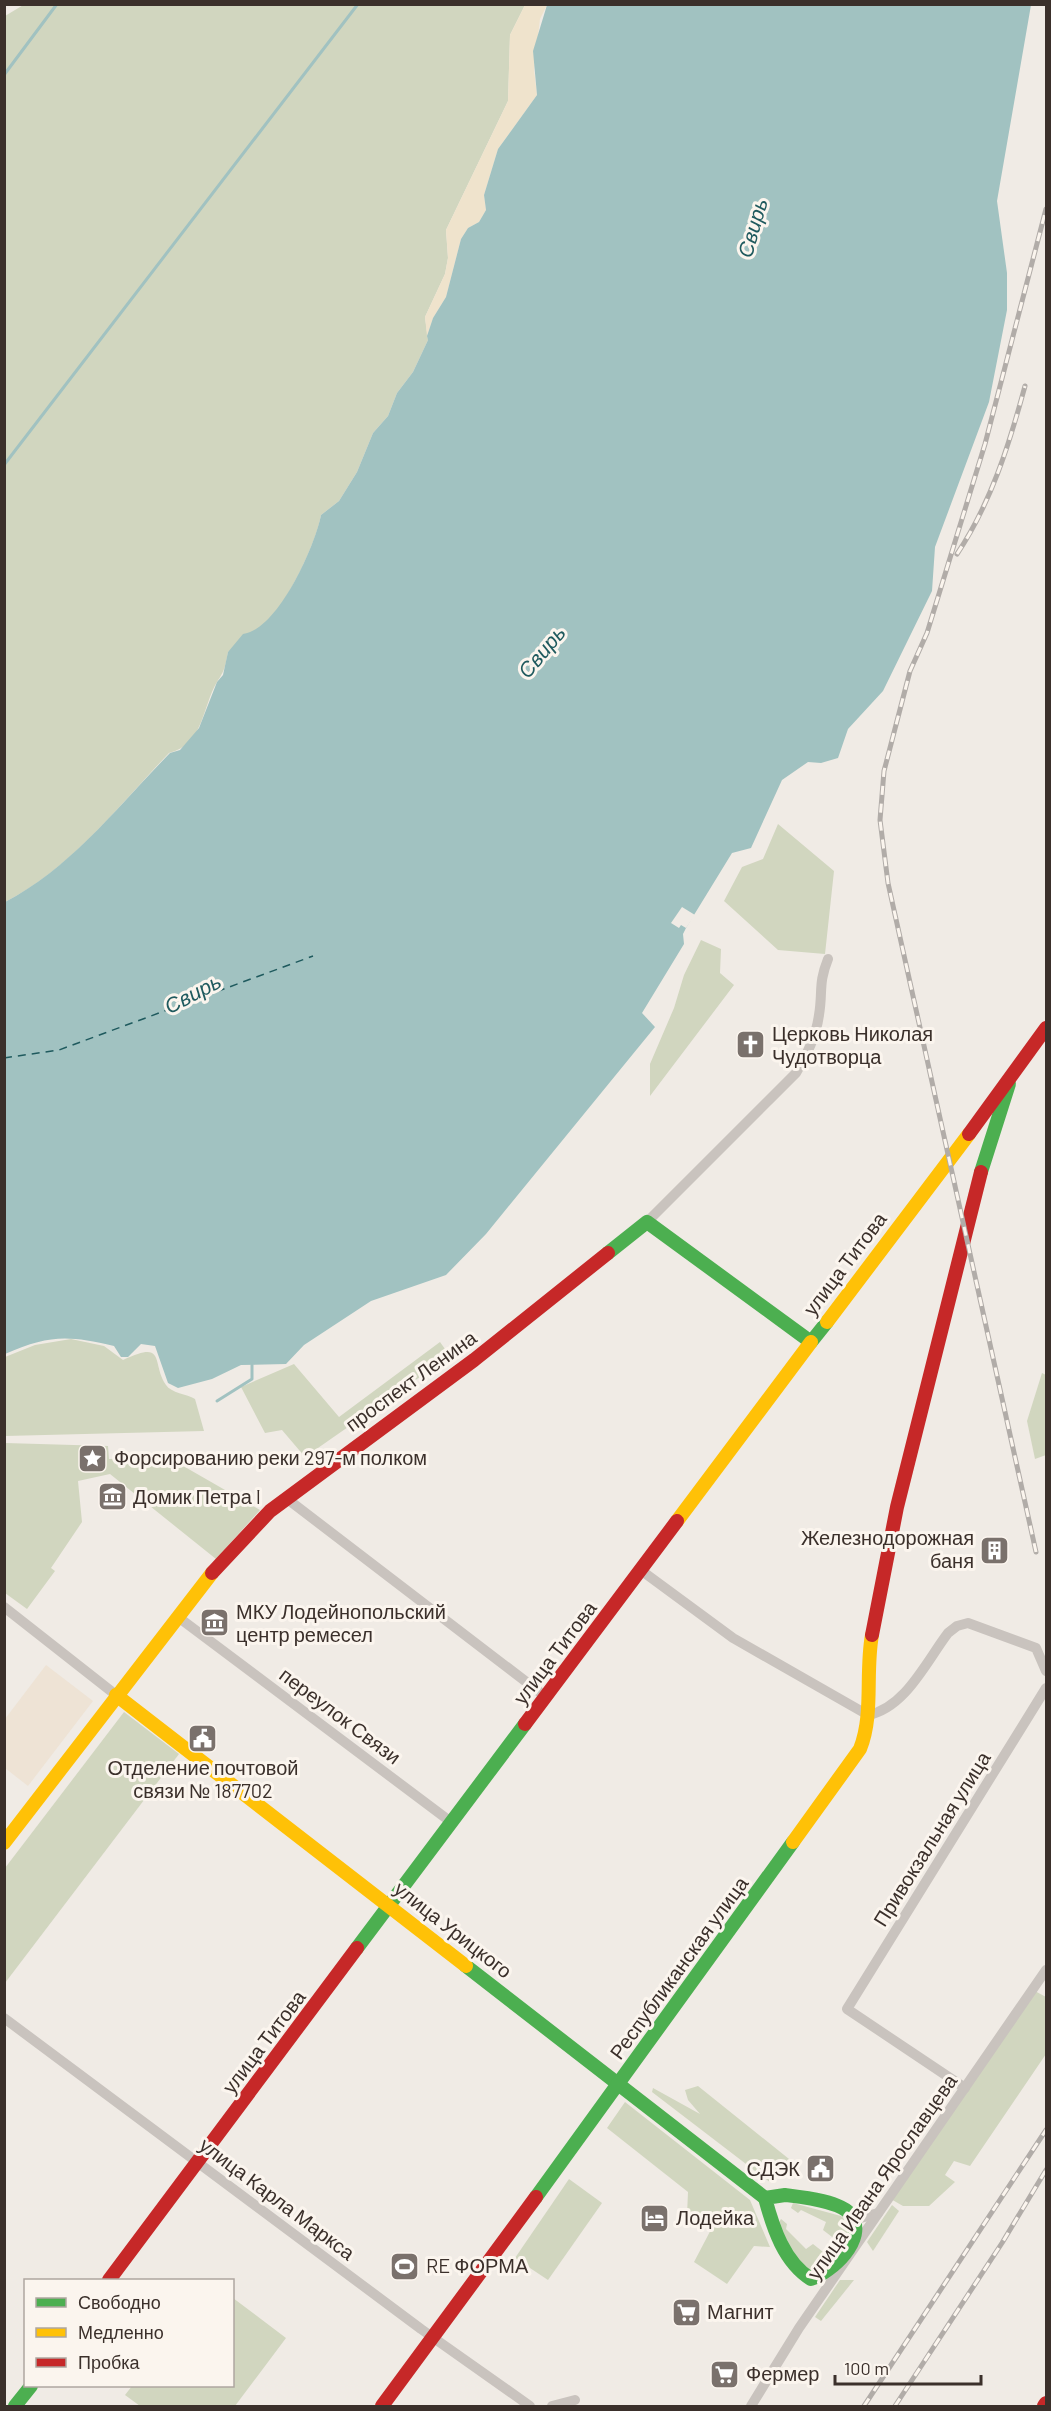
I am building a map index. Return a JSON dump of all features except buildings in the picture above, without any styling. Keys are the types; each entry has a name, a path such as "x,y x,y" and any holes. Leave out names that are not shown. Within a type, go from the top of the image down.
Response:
{"street":[{"name":"проспект Ленина","path":"4,1843 218,1565 286,1498 474,1360 647,1222 796,1073 811,1047 819,1014 820,980 828,959"},
{"name":"улица Титова","path":"110,2279 1047,1028"},
{"name":"Республиканская улица","path":"382,2406 849,1766 867,1732 868,1655 897,1507 966,1227 991,1135 1011,1078"},
{"path":"647,1222 811,1342"},
{"path":"286,1498 546,1697"},
{"path":"642,1571 733,1638 868,1715 882,1713 897,1702 948,1633 957,1626 968,1623 1041,1648 1047,1671"},
{"path":"4,1607 116,1695"},
{"name":"переулок Связи","path":"178,1617 451,1822"},
{"name":"Привокзальная улица","path":"965,2088 847,2009 1047,1688"},
{"name":"улица Урицкого","path":"116,1695 765,2198"},
{"name":"улица Ивана Ярославцева","path":"752,2406 814,2306 1047,1970"},
{"name":"улица Карла Маркса","path":"4,2018 432,2336 530,2406"},
{"path":"797,2196 850,2213 856,2230 851,2242 832,2268 816,2278 799,2272 774,2229 765,2198 797,2196"},
{"path":"854,2220 878,2213"},
{"path":"814,2306 816,2278"},
{"path":"15,2406 29,2387"},
{"path":"552,2406 574,2400"}],"green space":[{"path":"25,4 525,5 510,35 508,101 446,230 448,258 445,274 425,317 428,340 413,372 397,393 388,416 373,433 357,472 339,501 321,515 314,540 285,599 269,620 228,652 223,671 196,733 189,742 169,753 73,854 29,888 5,902 5,16"},
{"path":"778,824 834,871 825,954 778,950 724,901 742,867 763,859"},
{"path":"701,940 721,949 720,973 734,985 650,1096 650,1064 674,1008 684,975"},
{"path":"71,1339 104,1346 123,1360 137,1354 152,1353 168,1388 195,1399 204,1431 5,1436 5,1357 35,1345"},
{"path":"440,1342 450,1356 305,1457 282,1430 265,1433 241,1387 294,1364 339,1417"},
{"path":"1042,1373 1046,1375 1046,1455 1035,1459 1027,1421"},
{"path":"5,1443 108,1446 109,1459 153,1457 185,1467 260,1510 216,1559 110,1474 78,1481 82,1522 51,1568 55,1571 27,1609 5,1593"},
{"path":"124,1712 179,1754 5,1983 5,1868"},
{"path":"1033,1990 1046,1997 1046,2054 970,2166 954,2161 945,2175 955,2182 929,2206 903,2206 889,2198"},
{"path":"698,2086 794,2163 771,2183 652,2092 653,2088 700,2114 688,2100 685,2090"},
{"path":"625,2102 750,2200 770,2247 754,2246 727,2284 694,2262 716,2220 687,2215 688,2192 607,2128"},
{"path":"569,2179 602,2203 548,2280 515,2258"},
{"path":"793,2203 845,2219 848,2233 844,2246 823,2230 826,2222 801,2210 798,2213 791,2208"},
{"path":"892,2205 899,2211 873,2251 867,2242"},
{"path":"781,2219 787,2224 786,2229 806,2249 813,2244 832,2259 815,2272 803,2265 777,2226"},
{"path":"840,2280 854,2280 821,2321 815,2317"},
{"path":"234,2299 286,2338 235,2406 140,2406 125,2395 131,2387 234,2387"}],"sand":[{"path":"525,5 547,5 540,19 534,70 537,95 498,149 484,195 486,210 479,222 468,228 461,239 446,297 433,318 427,336 425,317 445,274 448,258 446,230 508,101 510,35"}],"shaded area":[{"path":"46,1665 93,1701 28,1786 5,1768 5,1719"}],"water":[{"name":"Свирь","path":"547,5 1031,5 997,201 1007,273 1007,310 989,402 935,547 932,591 883,691 848,729 838,758 821,763 808,762 782,780 751,848 732,853 686,928 683,934 684,944 642,1013 655,1027 486,1234 446,1275 371,1301 304,1345 286,1364 241,1365 212,1379 178,1388 168,1383 155,1346 141,1344 128,1357 121,1357 114,1346 83,1340 58,1339 34,1343 5,1354 5,902 29,888 73,854 170,753 180,750 199,728 217,682 223,675 228,652 243,634 256,629 269,618 293,585 311,546 321,515 339,501 357,472 373,433 388,416 397,393 413,372 428,340 427,336 433,318 446,297 461,239 468,228 479,222 486,210 484,195 498,149 537,95 533,51"}],"pier":[{"path":"682,907 695,915 686,928 681,925 679,928 671,923"}],"waterway":[{"path":"4,75 57,4"},
{"path":"4,465 358,4"},
{"path":"217,1401 252,1379 252,1365"}],"ferry route":[{"path":"4,1058 59,1050 313,956"}],"railway":[{"path":"1036,1552 888,883 880,820 884,771 910,671 927,633 985,444 1046,209"},
{"path":"957,554 980,515 998,473 1025,386"},
{"path":"864,2406 1046,2130"},
{"path":"895,2406 1002,2243 1046,2170"}],"traffic: fast":[{"path":"981,1172 1009,1084"},
{"path":"608,1253 647,1222 811,1342 827,1322"},
{"path":"357,1948 525,1724"},
{"path":"536,2197 793,1842"},
{"path":"466,1966 765,2198"},
{"path":"785,2195 820,2200 839,2206 851,2215 855,2225 855,2235 845,2254 828,2270 811,2279 787,2254 768,2209 765,2198 785,2195"},
{"path":"15,2406 30,2387"}],"traffic: slow":[{"path":"827,1322 969,1134"},
{"path":"677,1521 811,1342"},
{"path":"4,1843 212,1573"},
{"path":"793,1842 860,1749 867,1722 872,1635"},
{"path":"116,1695 466,1966"}],"traffic: jam":[{"path":"969,1134 1046,1028"},
{"path":"872,1635 897,1507 981,1172"},
{"path":"212,1573 270,1511 474,1360 608,1253"},
{"path":"525,1724 677,1521"},
{"path":"110,2279 357,1948"},
{"path":"382,2406 536,2197"}],"place":[{"name":"Церковь Николая Чудотворца","path":"751,1045"},
{"name":"Форсированию реки 297-м полком","path":"93,1458"},
{"name":"Домик Петра I","path":"112,1497"},
{"name":"Железнодорожная баня","path":"995,1550"},
{"name":"МКУ Лодейнопольский центр ремесел","path":"215,1623"},
{"name":"Отделение почтовой связи № 187702","path":"203,1738"},
{"name":"СДЭК","path":"821,2169"},
{"name":"Лодейка","path":"655,2218"},
{"name":"RE ФОРМА","path":"405,2266"},
{"name":"Магнит","path":"686,2312"},
{"name":"Фермер","path":"725,2374"}]}
